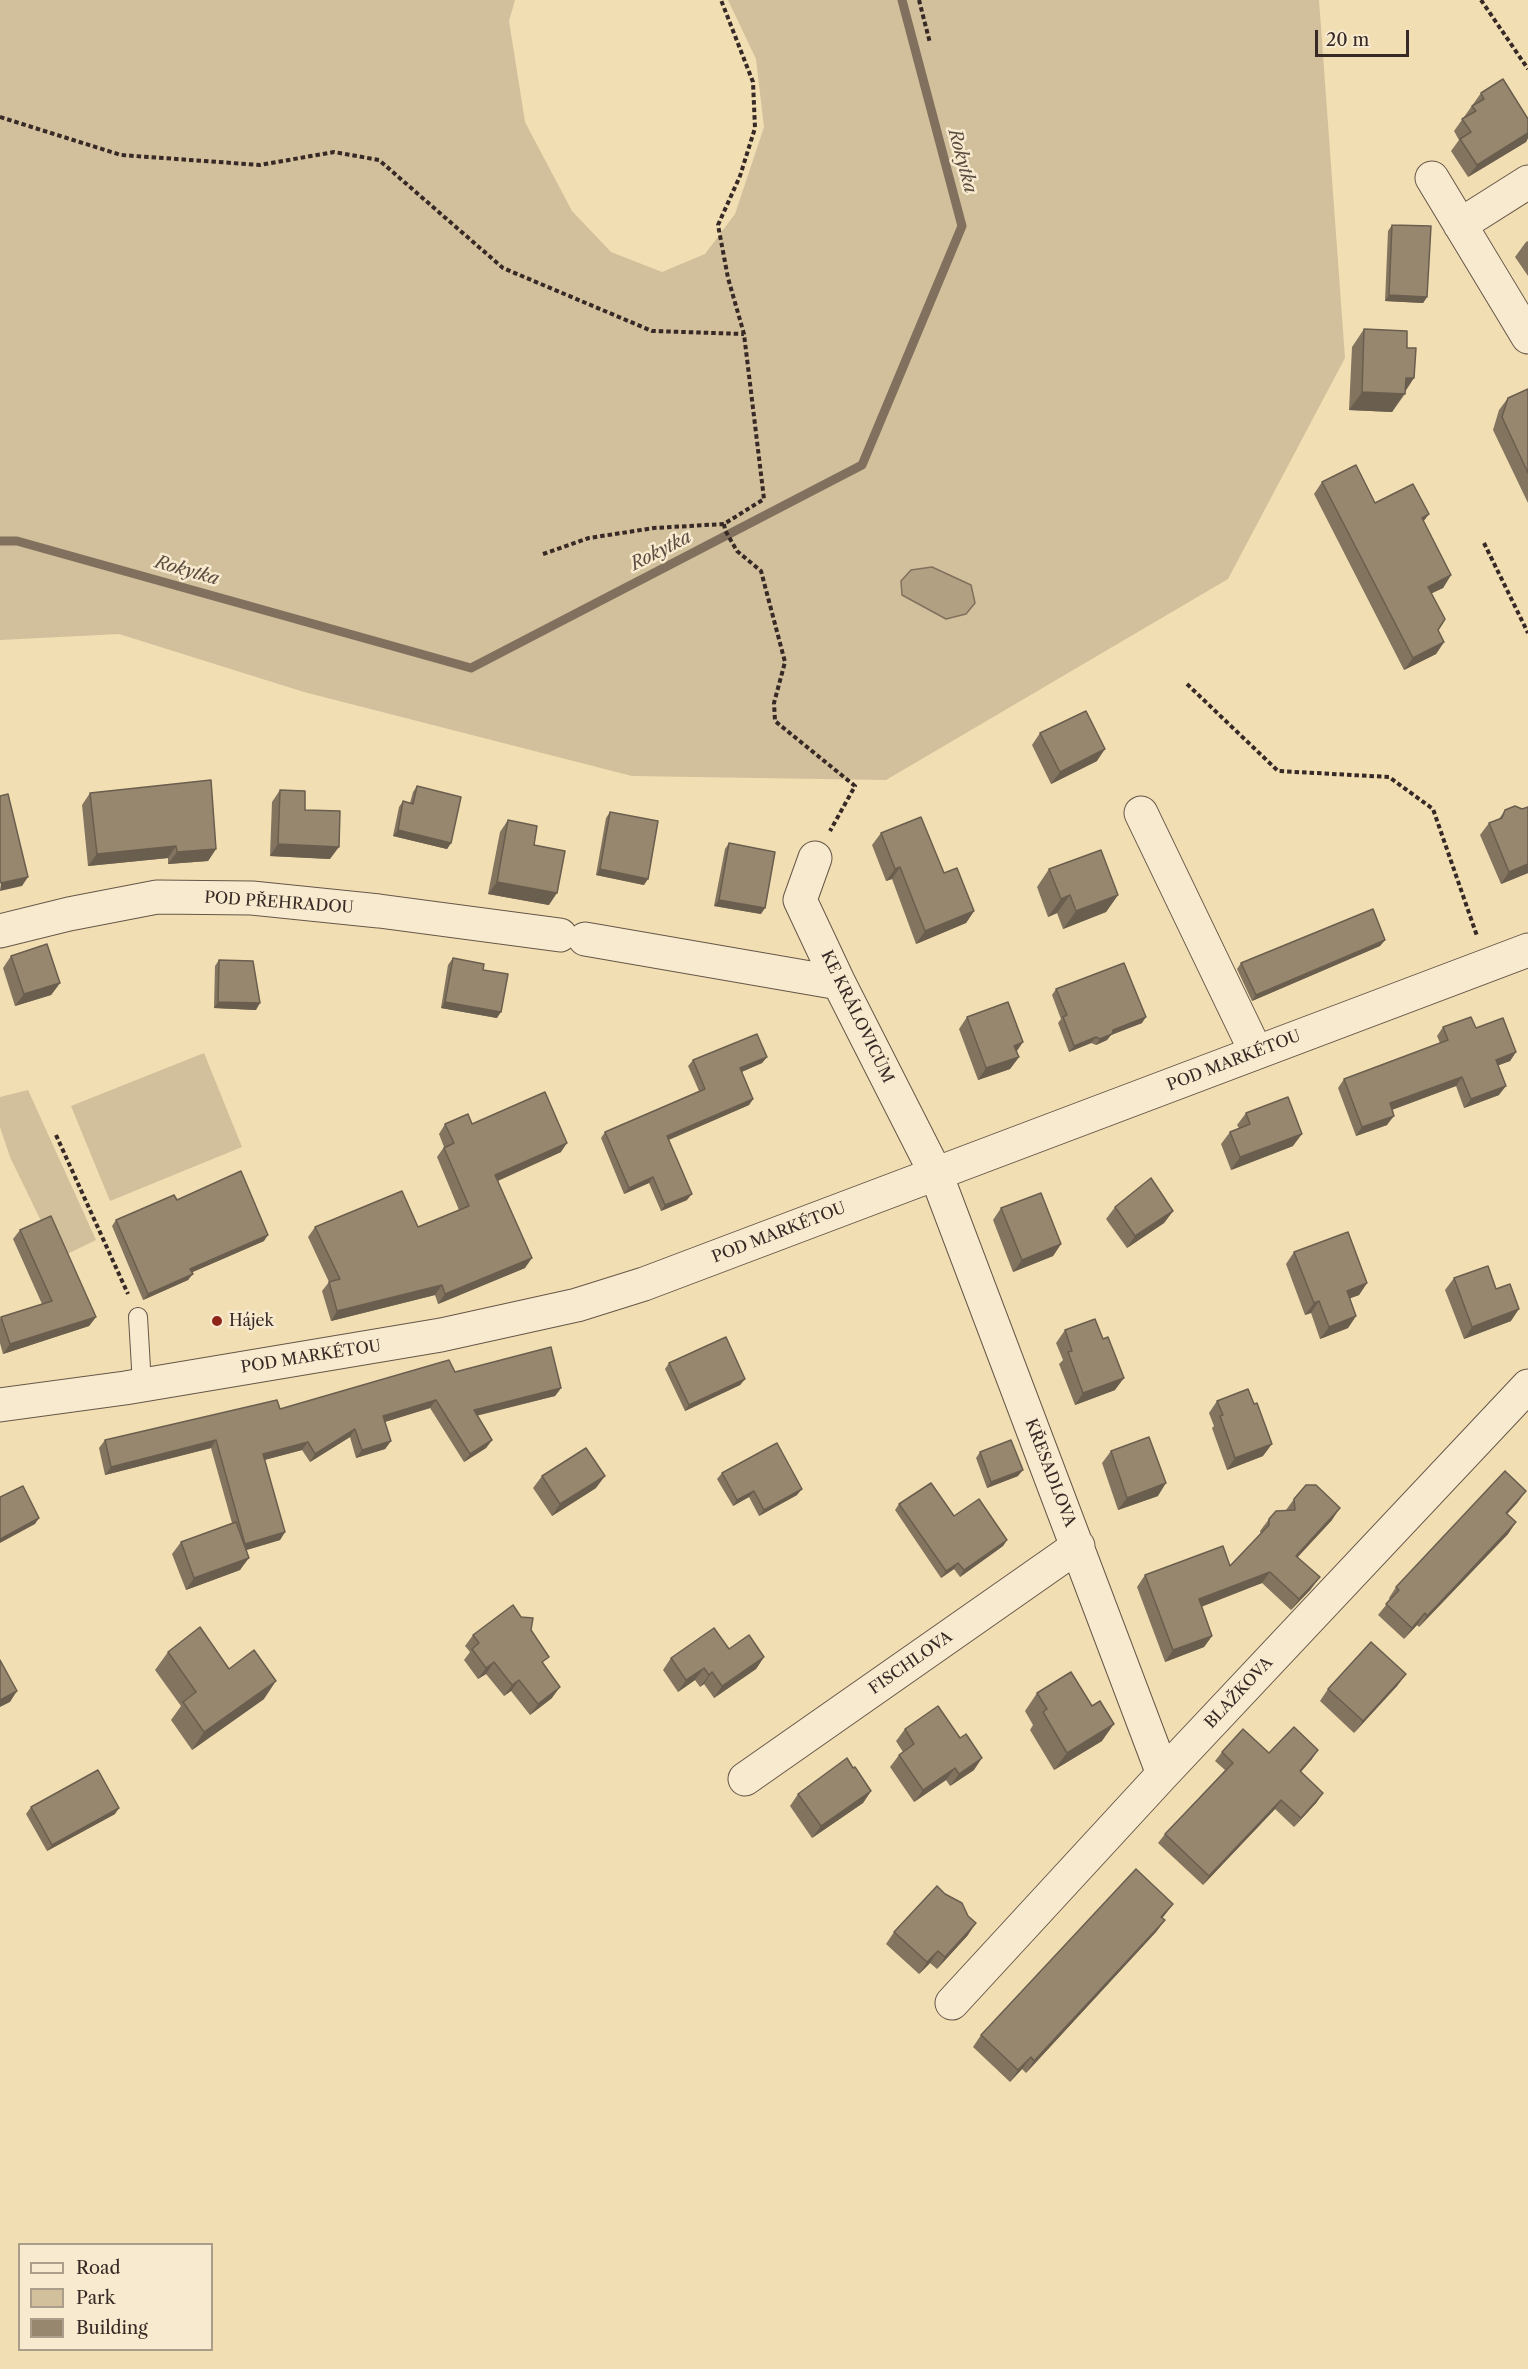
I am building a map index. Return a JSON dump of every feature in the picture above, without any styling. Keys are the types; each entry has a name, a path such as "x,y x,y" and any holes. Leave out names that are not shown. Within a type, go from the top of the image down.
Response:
{"street":[{"path":"1431,178 1528,337"},
{"path":"1460,225 1528,182"},
{"path":"1141,813 1256,1052"},
{"name":"KE KRÁLOVICŮM","path":"816,858 800,900 839,983 936,1174"},
{"name":"POD PŘEHRADOU","path":"0,931 69,914 157,897 252,898 379,911 573,937 839,983"},
{"name":"POD MARKÉTOU","path":"0,1405 441,1335 577,1305 644,1284 1528,950"},
{"name":"KŘESADLOVA","path":"936,1174 1163,1774"},
{"name":"BLAŽKOVA","path":"952,2003 1163,1774 1528,1386"},
{"name":"FISCHLOVA","path":"745,1779 1078,1546"}],"lane":[{"path":"138,1317 142,1384"}],"path":[{"path":"543,554 589,538 654,528 724,524 764,499 744,334 728,278 718,225 741,176 755,128 753,82 721,0"},
{"path":"919,0 930,43"},
{"path":"1482,0 1528,69"},
{"path":"0,117 121,155 260,165 334,152 379,160 503,268 652,331 744,334"},
{"path":"724,524 724,530 737,551 761,571 785,662 774,703 776,722 855,786 816,858"},
{"path":"1484,543 1528,633"},
{"path":"1187,684 1278,771 1389,777 1433,810 1487,965"},
{"path":"56,1136 138,1317"}],"green space":[{"path":"0,0 515,0 509,21 525,122 572,211 611,252 662,272 705,254 735,214 764,127 756,59 728,0 1319,0 1345,358 1228,579 886,780 632,776 304,692 119,634 0,640","holes":["932,567 971,585 974,603"]},
{"path":"204,1053 242,1147 110,1201 71,1106"},
{"path":"28,1090 96,1240 59,1258 10,1157 0,1127 0,1097"}],"shaded area":[{"path":"932,567 971,585 975,603 966,614 946,619 902,595 901,581 911,570"}],"building":[{"path":"1503,79 1528,119 1528,133 1477,165 1460,139 1471,132 1462,119 1476,111 1472,106 1484,99 1481,93"},
{"path":"1392,225 1431,226 1427,297 1389,295"},
{"path":"1364,329 1407,331 1407,348 1416,348 1414,378 1406,378 1405,394 1362,392"},
{"path":"1528,389 1528,473 1502,417 1508,398"},
{"path":"1356,465 1375,503 1413,484 1429,514 1422,518 1451,575 1428,587 1445,619 1438,630 1444,642 1413,658 1322,482"},
{"path":"1086,711 1105,749 1060,772 1040,733"},
{"path":"211,780 216,849 177,852 176,846 97,854 90,793"},
{"path":"417,786 461,797 451,843 398,830 403,801 413,804"},
{"path":"280,790 305,791 305,810 340,811 339,847 278,844"},
{"path":"8,794 28,877 1,883 0,796"},
{"path":"1515,806 1522,809 1528,807 1528,864 1509,872 1489,823 1502,818 1505,810"},
{"path":"610,812 658,821 648,879 600,869"},
{"path":"921,817 944,873 957,868 974,911 925,931 900,867 895,869 881,833"},
{"path":"508,820 537,826 534,845 565,851 557,893 497,882"},
{"path":"729,843 775,852 765,908 719,900"},
{"path":"1101,850 1118,895 1076,911 1070,895 1061,899 1049,869"},
{"path":"1373,909 1385,940 1256,995 1241,963"},
{"path":"47,944 60,983 24,994 11,956"},
{"path":"453,958 484,964 483,970 508,974 501,1012 445,1002"},
{"path":"219,960 253,961 260,1003 218,1002"},
{"path":"1124,963 1146,1017 1113,1030 1112,1034 1100,1039 1096,1037 1074,1046 1063,1017 1067,1015 1056,989"},
{"path":"1008,1002 1023,1042 1014,1046 1019,1057 986,1068 967,1017"},
{"path":"1471,1017 1476,1028 1503,1018 1516,1052 1496,1060 1506,1086 1471,1099 1462,1077 1390,1103 1394,1116 1362,1127 1344,1079 1448,1040 1443,1027"},
{"path":"757,1034 767,1057 740,1068 753,1099 667,1136 692,1194 665,1205 653,1177 629,1188 605,1132 705,1089 693,1060"},
{"path":"545,1092 567,1143 495,1175 532,1258 445,1294 442,1285 337,1311 329,1282 340,1279 315,1227 402,1191 418,1227 469,1206 444,1148 454,1143 445,1124 468,1114 472,1124"},
{"path":"1288,1097 1302,1134 1240,1157 1230,1132 1250,1124 1246,1113"},
{"path":"241,1171 268,1235 190,1269 193,1274 148,1294 116,1220 174,1195 177,1200"},
{"path":"1151,1178 1173,1211 1135,1236 1115,1207"},
{"path":"1041,1193 1061,1244 1022,1260 1001,1208"},
{"path":"51,1216 96,1317 10,1344 1,1317 52,1301 20,1230"},
{"path":"1348,1232 1367,1283 1347,1291 1356,1316 1329,1327 1319,1301 1314,1303 1294,1252"},
{"path":"1488,1266 1496,1289 1510,1284 1519,1309 1472,1327 1454,1278"},
{"path":"1095,1319 1103,1339 1108,1337 1124,1378 1083,1393 1068,1352 1072,1351 1065,1330"},
{"path":"726,1337 745,1379 689,1405 669,1363"},
{"path":"551,1347 561,1388 474,1410 492,1440 470,1454 436,1400 383,1416 391,1441 362,1450 355,1429 315,1454 308,1442 263,1454 285,1532 245,1544 216,1440 111,1467 105,1440 277,1400 280,1409 449,1360 455,1372"},
{"path":"1248,1389 1254,1404 1257,1403 1272,1444 1235,1458 1217,1401"},
{"path":"1149,1437 1166,1483 1127,1498 1111,1451"},
{"path":"1011,1440 1023,1470 991,1482 980,1452"},
{"path":"777,1443 802,1489 764,1510 754,1491 737,1500 722,1473"},
{"path":"586,1448 605,1476 560,1504 542,1476"},
{"path":"1505,1471 1526,1491 1506,1513 1516,1522 1427,1616 1425,1613 1412,1628 1386,1604 1399,1590 1396,1587"},
{"path":"931,1483 954,1516 979,1499 1007,1540 964,1570 958,1563 946,1571 899,1504"},
{"path":"1306,1485 1316,1485 1340,1508 1296,1556 1320,1577 1299,1599 1270,1572 1199,1599 1212,1636 1173,1650 1145,1575 1223,1546 1230,1566 1269,1525 1269,1519 1276,1511 1295,1510 1294,1499"},
{"path":"23,1486 39,1518 0,1539 0,1497"},
{"path":"236,1522 249,1558 194,1578 181,1542"},
{"path":"513,1605 521,1617 533,1618 531,1630 549,1657 542,1662 560,1687 538,1704 519,1680 512,1685 494,1662 486,1668 472,1649 479,1643 473,1635"},
{"path":"200,1627 229,1669 254,1650 276,1681 204,1732 183,1702 196,1692 168,1652"},
{"path":"714,1628 729,1649 749,1635 764,1657 722,1686 712,1672 709,1675 704,1668 686,1680 671,1658"},
{"path":"1371,1642 1406,1674 1363,1721 1328,1689"},
{"path":"0,1660 17,1691 0,1700"},
{"path":"1071,1672 1092,1706 1100,1701 1114,1724 1067,1753 1043,1712 1047,1709 1037,1693"},
{"path":"938,1706 960,1738 966,1734 982,1758 959,1774 955,1768 923,1790 899,1755 914,1744 905,1729"},
{"path":"1294,1727 1318,1750 1300,1771 1323,1793 1301,1818 1281,1800 1209,1876 1165,1834 1233,1763 1222,1752 1243,1729 1269,1753"},
{"path":"847,1758 871,1791 821,1826 798,1794"},
{"path":"98,1770 119,1808 52,1845 31,1807"},
{"path":"1136,1869 1173,1904 1161,1917 1165,1920 1034,2061 1031,2057 1018,2070 981,2035"},
{"path":"937,1886 945,1894 962,1903 968,1916 976,1923 945,1957 938,1951 927,1962 894,1932"}],"waterway":[{"name":"Rokytka","path":"0,541 17,541 471,668 862,465 962,226 902,0"}],"place":[{"name":"Hájek","path":"217,1321"}]}
